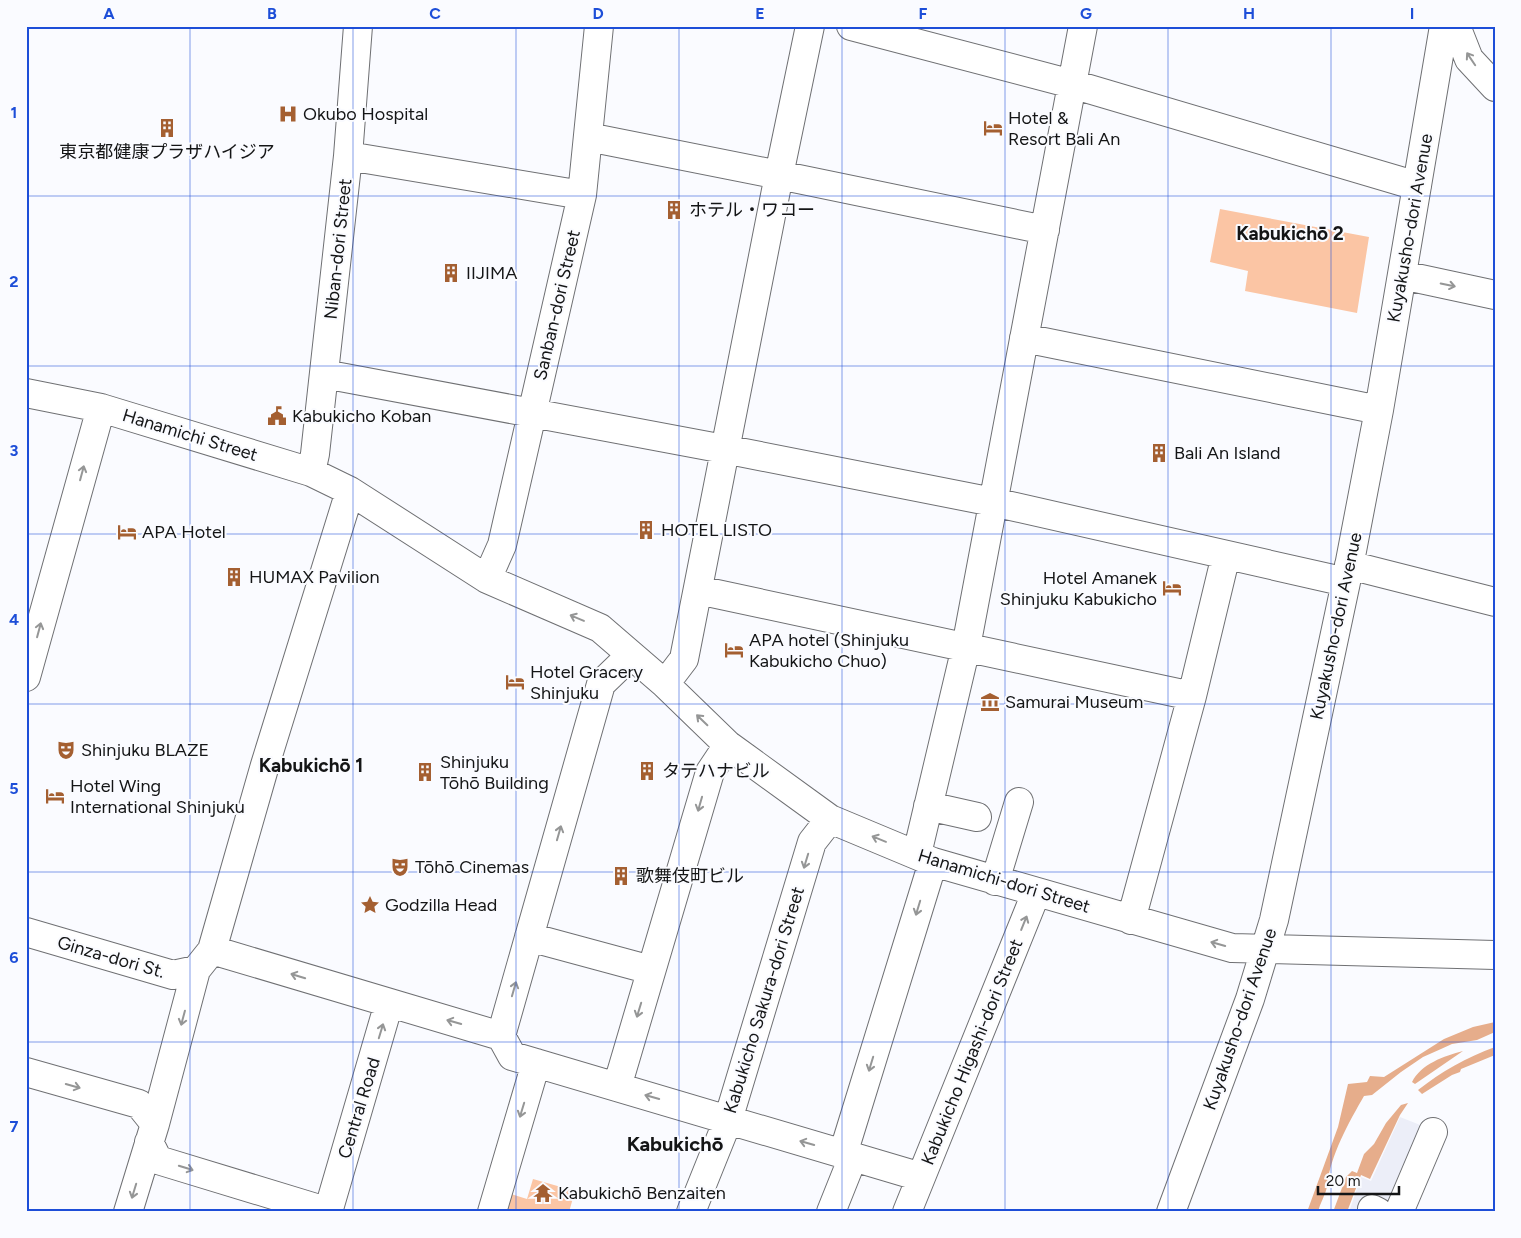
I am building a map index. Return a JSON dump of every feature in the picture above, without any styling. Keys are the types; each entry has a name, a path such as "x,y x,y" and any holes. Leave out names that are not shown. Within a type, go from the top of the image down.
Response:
{"street":[{"name":"Niban-dori Street","path":"311,472 315,454 348,156 358,26"},
{"name":"Sanban-dori Street","path":"487,579 502,545 582,195 599,26"},
{"path":"664,684 684,658 724,449 810,26"},
{"path":"851,26 1072,84 1417,186"},
{"path":"831,1212 848,1155 925,858 928,806 966,647 1082,26"},
{"name":"Kuyakusho-dori Avenue","path":"1171,1212 1250,999 1274,920 1347,573 1379,410 1444,26"},
{"path":"1456,26 1469,59 1495,87"},
{"path":"588,138 779,175 1044,230"},
{"path":"348,156 582,195"},
{"path":"1402,275 1495,295"},
{"path":"1024,338 1379,410"},
{"path":"324,374 724,449 993,502 1226,555 1347,573 1495,602"},
{"name":"Hanamichi Street","path":"26,394 101,408 311,472 350,491"},
{"path":"26,677 101,408"},
{"path":"128,1212 204,960 350,491"},
{"name":"Hanamichi-dori Street","path":"350,491 487,579 600,628 664,684 728,745 830,819 925,858 1036,893 1232,948 1495,955"},
{"path":"1131,920 1192,696 1226,555"},
{"path":"698,590 1192,696"},
{"path":"631,655 601,684 501,1036 512,1056 921,1177"},
{"path":"616,1087 710,772 728,745"},
{"path":"996,881 1019,802"},
{"path":"928,806 977,817"},
{"name":"Kabukicho Sakura-dori Street","path":"691,1212 728,1120 812,842 830,819"},
{"name":"Kabukicho Higashi-dori Street","path":"907,1212 1036,893"},
{"name":"Ginza-dori St.","path":"26,932 173,975 204,960"},
{"path":"529,937 651,970"},
{"path":"204,960 389,1004 501,1036"},
{"name":"Central Road","path":"328,1212 389,1004"},
{"path":"492,1212 536,1063"},
{"path":"26,1072 139,1104 152,1133 158,1160 328,1212"},
{"path":"1399,1212 1433,1132"}],"shaded area":[{"path":"1220,209 1369,237 1357,313 1245,291 1248,271 1210,262"},
{"path":"1495,1022 1495,1032 1477,1040 1452,1044 1423,1057 1372,1095 1364,1096 1346,1128 1336,1151 1318,1212 1307,1212 1338,1127 1348,1084 1367,1082 1370,1076 1384,1077 1444,1039 1473,1027"},
{"path":"1495,1047 1495,1055 1461,1069 1460,1072 1422,1094 1418,1090 1474,1055"},
{"path":"1463,1051 1415,1084 1412,1082 1421,1070 1427,1066 1448,1055"},
{"path":"1408,1103 1400,1115 1370,1179 1361,1175 1347,1212 1333,1212 1346,1177 1352,1171 1357,1173 1364,1154 1374,1144 1386,1123 1401,1105"},
{"path":"1400,1117 1443,1134 1407,1212 1349,1212 1361,1177 1371,1181"},
{"path":"533,1179 575,1191 569,1212 505,1212 511,1194 527,1199"}],"place":[{"name":"Okubo Hospital","path":"288,114"},
{"name":"東京都健康プラザハイジア","path":"167,128"},
{"name":"Hotel & Resort Bali An","path":"993,128"},
{"name":"ホテル・ワコー","path":"674,210"},
{"name":"IIJIMA","path":"451,273"},
{"name":"Kabukicho Koban","path":"277,416"},
{"name":"Bali An Island","path":"1159,453"},
{"name":"HOTEL LISTO","path":"646,530"},
{"name":"APA Hotel","path":"127,532"},
{"name":"HUMAX Pavilion","path":"234,577"},
{"name":"Hotel Amanek Shinjuku Kabukicho","path":"1172,588"},
{"name":"APA hotel (Shinjuku Kabukicho Chuo)","path":"734,650"},
{"name":"Hotel Gracery Shinjuku","path":"515,682"},
{"name":"Samurai Museum","path":"990,702"},
{"name":"Shinjuku BLAZE","path":"66,750"},
{"name":"タテハナビル","path":"647,771"},
{"name":"Shinjuku Tōhō Building","path":"425,772"},
{"name":"Hotel Wing International Shinjuku","path":"55,796"},
{"name":"Tōhō Cinemas","path":"400,867"},
{"name":"歌舞伎町ビル","path":"621,876"},
{"name":"Godzilla Head","path":"370,905"},
{"name":"Kabukichō Benzaiten","path":"543,1193"}],"district":[{"name":"Kabukichō 2","path":"1290,233"},
{"name":"Kabukichō 1","path":"311,765"},
{"name":"Kabukichō","path":"675,1144"}]}
